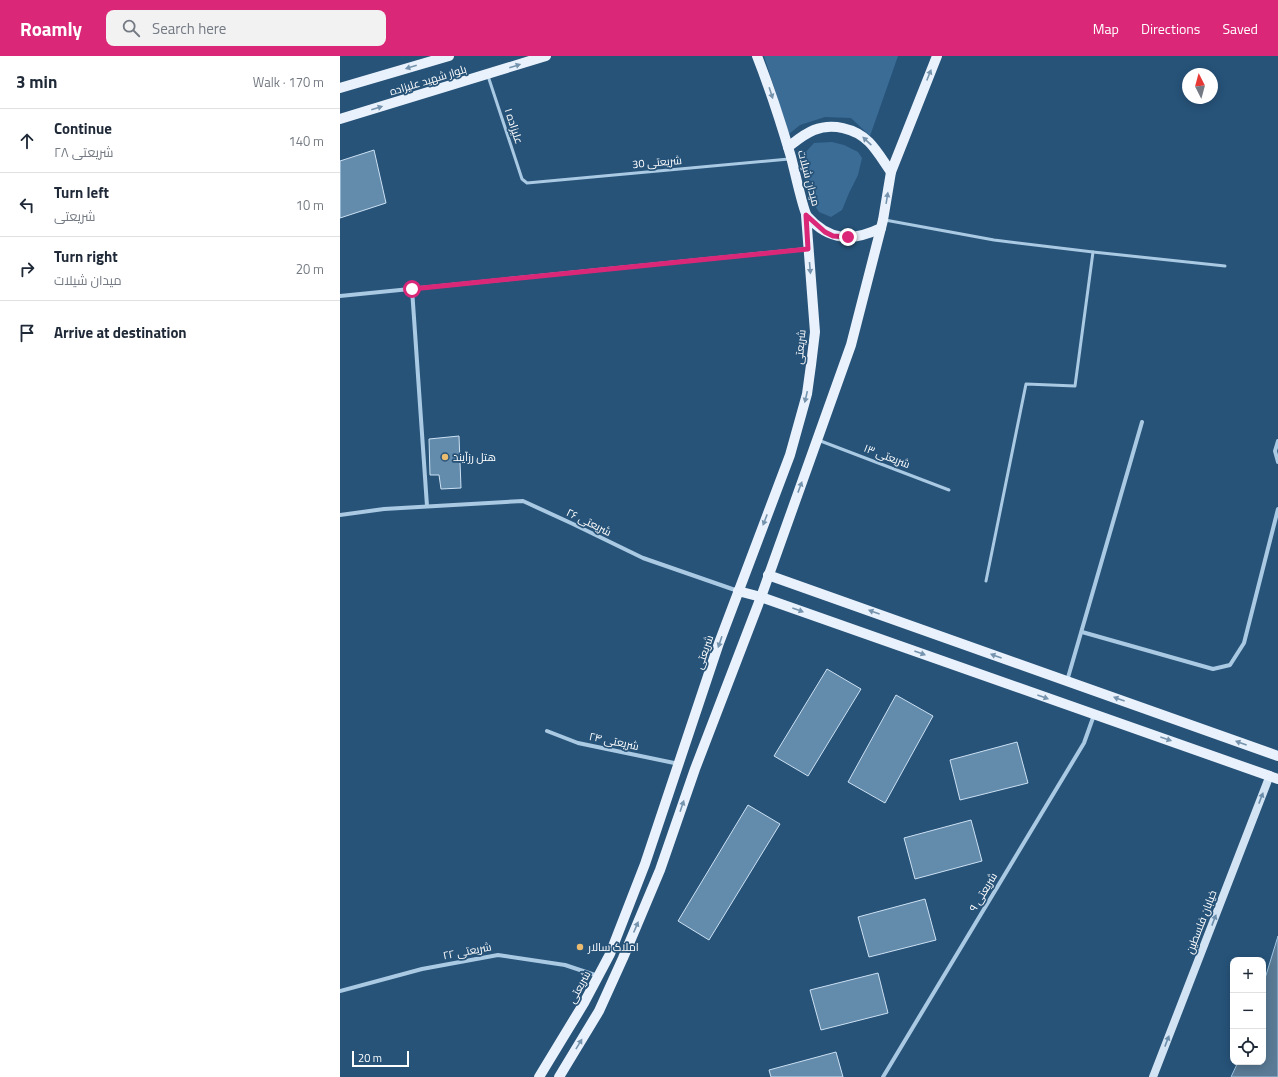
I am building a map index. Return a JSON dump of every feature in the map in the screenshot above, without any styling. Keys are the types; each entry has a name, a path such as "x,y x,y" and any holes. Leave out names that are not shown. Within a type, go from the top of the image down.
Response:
{"main road":[{"name":"بلوار شهید علیزاده","path":"340,88 449,56"},
{"name":"بلوار شهید علیزاده","path":"340,119 488,75 546,56"},
{"name":"میدان شیلات","path":"757,56 769,86 788,147 806,215 825,232 833,236 848,237 869,234 882,224"},
{"path":"558,1077 599,1011 624,958 660,870 695,769 761,597 818,440 850,345 882,224 891,172 937,56"},
{"path":"788,147 802,136 815,130 834,126 855,132 869,141 891,172"},
{"name":"شریعتی","path":"539,1077 584,1003 610,954 645,864 719,643 790,455 807,394 814,332 806,215"},
{"path":"768,575 1278,756"},
{"path":"738,591 761,597 1274,777"},
{"name":"خیابان فلسطین","path":"1153,1077 1274,777"}],"street":[{"path":"340,296 808,249"},
{"path":"412,289 427,506"},
{"path":"1067,681 1142,422"},
{"path":"1278,441 1275,451 1278,462"},
{"name":"شریعتی ۲۶","path":"340,515 427,506 523,501 643,558 738,591"},
{"path":"1082,632 1214,669 1230,665 1244,643 1278,509"},
{"name":"شریعتی ۹","path":"883,1077 1084,743 1094,715"},
{"name":"شریعتی ۲۴","path":"548,731 578,743 679,764"},
{"name":"شریعتی ۲۲","path":"340,991 422,969 498,954 565,965 598,976"}],"lane":[{"name":"علیزاده ۱","path":"488,75 524,182"},
{"name":"شریعتی 30","path":"524,182 531,183 791,159"},
{"path":"882,224 994,240 1224,266"},
{"path":"986,580 1026,384 1075,386 1093,252"},
{"name":"شریعتی ۱۳","path":"818,440 949,490"}],"shaded area":[{"path":"764,56 898,56 870,136 851,118 825,117 800,125 789,134"},
{"path":"832,142 844,145 858,152 862,158 858,175 842,210 831,217 819,212 810,198 803,167 804,154 814,143"},
{"path":"1278,936 1278,1077 1231,1077 1237,1065 1266,1065 1266,975"}],"building":[{"path":"374,150 386,203 340,218 340,161"},
{"name":"هتل رزآیند","path":"459,436 461,488 441,489 439,475 430,475 429,439"},
{"path":"827,669 861,689 808,776 774,756"},
{"path":"896,695 933,716 885,803 848,782"},
{"path":"1017,742 1028,783 960,800 950,760"},
{"path":"748,805 780,824 709,940 678,921"},
{"path":"971,820 982,861 915,879 904,838"},
{"path":"925,899 936,940 869,957 858,917"},
{"path":"878,973 888,1013 821,1030 810,990"},
{"path":"836,1052 843,1077 771,1077 769,1070"}],"place":[{"name":"هتل رزآیند","path":"445,457"},
{"name":"املاک سالار","path":"580,947"}],"route":[{"path":"412,289 808,249 806,215 825,232 833,236 848,237"}]}
